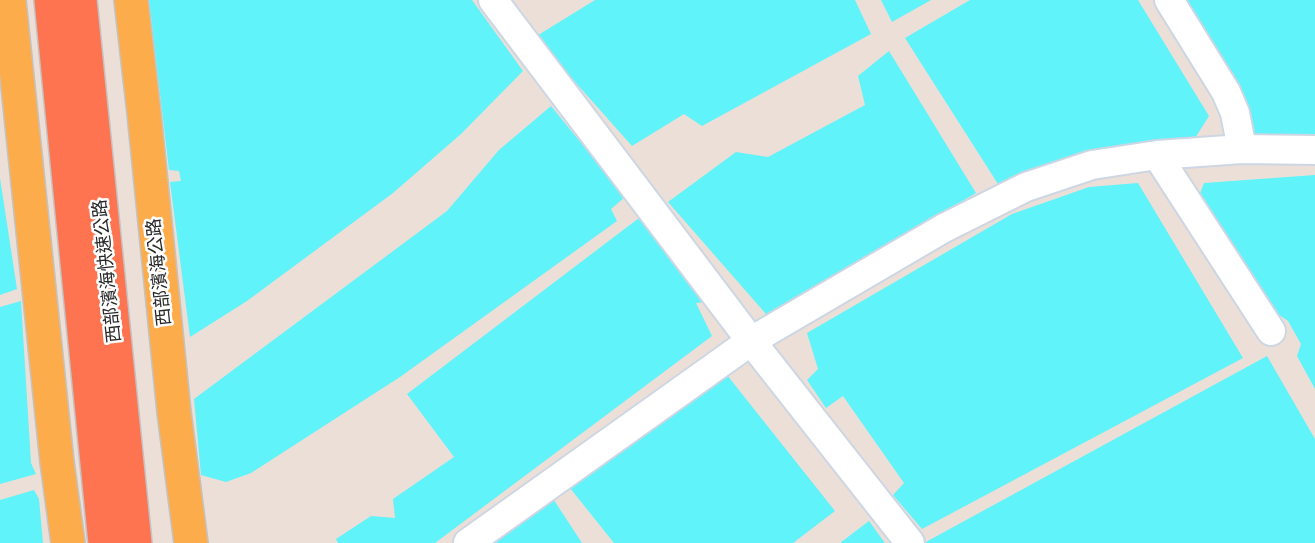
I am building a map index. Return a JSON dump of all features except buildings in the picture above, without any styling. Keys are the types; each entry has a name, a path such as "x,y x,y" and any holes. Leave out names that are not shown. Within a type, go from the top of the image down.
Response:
{"highway":[{"name":"西部濱海快速公路","path":"51,0 105,543"},
{"name":"西部濱海快速公路","path":"81,0 135,543"}],"main road":[{"path":"9,0 57,462 68,543"},
{"name":"西部濱海公路","path":"131,0 174,412 191,543"}],"street":[{"path":"493,0 751,341 910,543"},
{"path":"1169,0 1226,92 1234,113 1242,149"},
{"path":"468,543 751,341 944,228 1026,187 1092,165 1156,155 1242,149 1315,150"},
{"path":"1156,155 1271,331"}],"water":[{"path":"149,0 472,0 523,71 461,134 393,193 247,301 190,337 170,182 181,181 179,171 169,170"},
{"path":"595,0 855,0 871,34 702,126 684,114 632,146 535,37"},
{"path":"881,0 931,0 892,22"},
{"path":"970,0 1138,0 1209,116 1190,146 1134,145 1051,163 998,184 905,38"},
{"path":"1175,0 1315,0 1315,140 1253,135"},
{"path":"889,51 976,193 766,314 668,202 736,152 768,157 865,105 858,76"},
{"path":"551,106 625,197 611,209 617,221 400,377 251,473 226,482 201,475 194,399 447,211 499,150"},
{"path":"1315,175 1315,389 1297,356 1301,344 1288,321 1249,294 1196,204 1204,183"},
{"path":"0,178 17,289 0,295"},
{"path":"1138,183 1243,358 922,529 893,495 904,483 843,396 826,408 807,380 818,369 807,333 1012,214 1089,187"},
{"path":"639,218 706,302 696,303 712,336 435,543 338,543 336,539 371,516 395,518 393,499 454,457 407,394"},
{"path":"21,301 31,463 36,474 0,484 0,307"},
{"path":"1267,356 1315,439 1315,543 924,543"},
{"path":"723,370 835,511 793,543 614,543 570,488 573,476"},
{"path":"546,488 582,543 468,543"},
{"path":"34,490 39,499 43,543 0,543 0,500"},
{"path":"869,521 885,543 840,543"}]}
